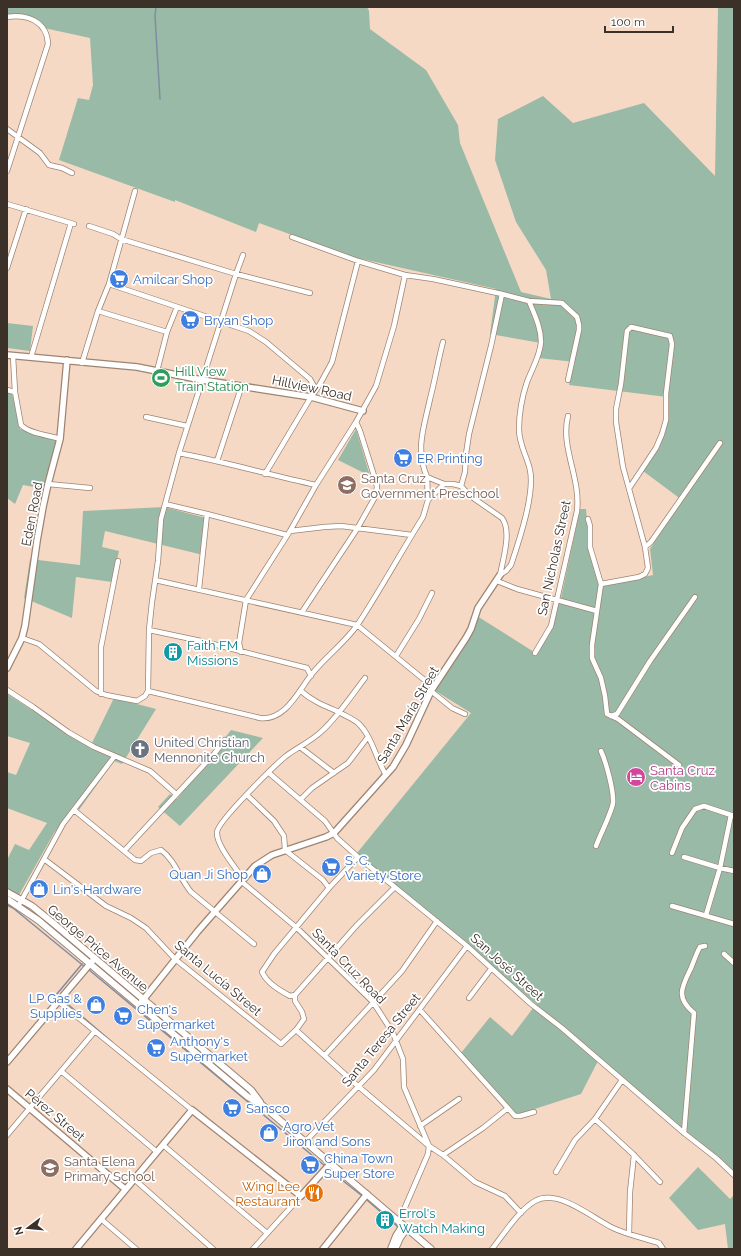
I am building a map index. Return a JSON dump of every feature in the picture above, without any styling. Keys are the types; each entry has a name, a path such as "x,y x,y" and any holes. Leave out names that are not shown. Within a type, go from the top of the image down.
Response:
{"main road":[{"name":"George Price Avenue","path":"7,892 90,964 250,1090 262,1105 431,1249"},
{"name":"George Price Avenue","path":"7,899 41,914 95,958 141,1003"},
{"path":"391,1249 396,1236 403,1225"},
{"path":"396,1249 403,1225"}],"street":[{"path":"7,17 26,17 35,20 44,29 48,39 45,55 7,171"},
{"path":"7,129 40,153 49,165 72,172"},
{"path":"82,363 98,311 109,284 135,191"},
{"path":"7,204 73,223 31,357"},
{"path":"7,268 26,209"},
{"path":"89,226 113,234 121,239 236,274 310,293"},
{"path":"292,237 358,261 405,275 433,279 529,301 562,303 577,317 579,325 578,340 568,380"},
{"path":"22,638 39,644 101,694 137,701 145,696 148,691 149,630 159,556 161,519 178,453 243,255"},
{"path":"265,474 332,362 358,261"},
{"path":"363,411 376,386 388,349 405,275"},
{"path":"109,284 249,331 266,342 310,379 316,390"},
{"path":"461,486 465,472 469,434 491,346 502,294"},
{"name":"Santa María Street","path":"141,1003 175,959 255,866 263,860 286,850 334,833 386,775 406,745 432,689 471,629 478,608 500,575 509,568 528,506 530,488 530,470 520,444 519,425 525,390 539,353 541,340 539,328 529,301"},
{"path":"157,371 167,332 177,307"},
{"path":"98,311 167,332"},
{"path":"601,584 639,578 645,574 648,568 645,547 619,449 616,416 627,331 631,327 670,336 672,344 666,394 666,420 662,434 656,448 630,487"},
{"path":"148,691 265,719 274,717 278,715 301,691 311,676 357,625 423,517 428,500 427,477 421,457 422,433 443,342"},
{"path":"10,355 21,425 30,430 60,439"},
{"name":"Hillview Road","path":"10,355 137,367 202,380 242,385 311,397 363,411 316,485 289,533 246,600 239,643 242,652"},
{"name":"Eden Road","path":"7,668 22,638 29,607 37,541 48,484 60,439 68,360"},
{"path":"217,461 242,385"},
{"path":"7,390 15,392"},
{"name":"San Nicholas Street","path":"534,653 550,630 556,601 562,583 578,504 575,478 566,440 568,416"},
{"path":"146,417 187,426"},
{"path":"302,612 357,529 376,497 377,487 356,422"},
{"path":"645,547 660,530 720,443"},
{"path":"178,453 316,485"},
{"path":"427,477 444,484 461,486 505,522 507,534 500,575"},
{"path":"48,484 90,488"},
{"path":"428,500 444,484"},
{"path":"165,504 289,533 335,526 348,526 357,529 374,529 412,535"},
{"path":"198,589 207,514"},
{"path":"588,519 590,526 590,546 601,584 592,645 592,658 601,678 607,714 618,719 679,765"},
{"path":"101,694 101,646 118,561"},
{"path":"155,580 357,625 396,656 452,708 465,714"},
{"path":"497,581 556,601 597,611"},
{"path":"396,656 419,619 432,593"},
{"path":"611,716 617,714 650,661 694,597"},
{"path":"149,630 201,641 307,668 311,676"},
{"name":"Santa Cruz Road","path":"365,678 323,730 311,740 285,757 247,795 220,826 217,834 220,844 242,880 297,928 373,1002 393,1033 403,1059 404,1087 429,1146"},
{"path":"7,690 68,732 94,747 114,757 150,771 176,794"},
{"path":"301,691 312,700 356,722 368,737 378,761 386,775"},
{"path":"301,799 312,788 348,763 368,737"},
{"path":"124,851 214,754 225,740"},
{"path":"300,747 334,773"},
{"path":"596,846 613,803 605,759 601,751"},
{"path":"19,903 63,824 114,757"},
{"name":"San José Street","path":"269,773 325,821 334,833 358,857 467,946 531,1004 670,1119 684,1133 711,1154 734,1175"},
{"path":"247,795 274,821 284,836 286,850 323,880 329,888"},
{"path":"672,853 682,828 695,808 704,806 733,816 706,915"},
{"path":"74,810 135,860 141,861 151,853 161,850 167,854 186,886 214,913 254,944"},
{"path":"358,857 329,888 274,954 262,972 265,979 290,996 302,1012 304,1019 296,1030 429,1146 443,1155 475,1182 505,1196 521,1213"},
{"path":"684,857 734,871"},
{"name":"Santa Lucía Street","path":"44,859 106,906 131,918 146,928 175,959 281,1044 296,1030"},
{"path":"290,996 295,995 395,887"},
{"path":"672,906 734,924"},
{"path":"325,1055 402,971 437,921"},
{"name":"Santa Teresa Street","path":"305,1142 374,1070 467,946"},
{"path":"684,1133 694,1013 686,1006 682,998 682,991 684,982 694,962 695,956 700,947 705,946"},
{"path":"724,954 734,963"},
{"path":"7,1062 95,958"},
{"path":"469,998 491,969"},
{"path":"295,995 295,1001"},
{"path":"58,1001 300,1196"},
{"path":"420,1010 515,1116 534,1112"},
{"path":"7,1135 95,1031"},
{"path":"61,1071 157,1152"},
{"path":"556,1172 575,1140 595,1119 622,1080"},
{"name":"Pérez Street","path":"7,1089 125,1189"},
{"path":"420,1126 460,1099"},
{"path":"443,1155 483,1128 508,1108"},
{"path":"76,1249 192,1110"},
{"path":"595,1119 634,1155 660,1182"},
{"path":"163,1145 267,1233"},
{"path":"403,1225 428,1154 429,1146"},
{"path":"629,1234 630,1192 634,1155"},
{"path":"253,1249 331,1163"},
{"path":"134,1179 213,1249"},
{"path":"323,1249 367,1194"},
{"path":"492,1249 521,1213 534,1202 548,1197 566,1202 612,1228 659,1243 663,1249"},
{"path":"100,1220 136,1249"}],"green space":[{"path":"7,7 367,7 369,11 370,29 426,70 458,125 460,143 521,292 551,299 546,270 516,222 495,160 498,119 543,96 573,123 644,103 715,176 718,7 734,7 734,1171 599,1059 581,1094 516,1115 461,1053 490,1017 512,1036 536,1004 357,853 471,713 434,690 469,638 477,616 534,652 547,635 561,598 580,509 586,509 590,552 599,587 653,575 650,549 682,500 643,471 665,434 667,397 569,385 575,362 538,358 541,343 490,334 496,289 353,257 259,223 256,232 175,200 175,202 59,160 78,98 89,100 93,85 90,38 44,28 36,20 7,16"},
{"path":"7,323 33,326 30,351 7,348"},
{"path":"7,393 12,393 20,429 57,439 45,489 23,485 15,504 7,498"},
{"path":"356,429 370,476 338,460"},
{"path":"164,507 206,518 203,555 105,531 102,547 119,551 112,582 76,577 72,618 24,598 30,559 80,565 83,511"},
{"path":"7,694 90,747 114,698 156,709 122,764 114,761 79,810 74,805 54,833 19,895 7,888 7,860 15,844 29,850 47,823 7,808 7,772 16,775 30,743 7,736"},
{"path":"231,730 263,738 180,826 158,807 170,794 177,799"},
{"path":"698,1167 730,1199 734,1195 734,1248 728,1249 725,1224 698,1230 669,1198"}],"waterway":[{"path":"156,7 155,16 160,99"},
{"path":"7,905 13,908 85,967"},
{"path":"57,996 56,995 82,964"},
{"path":"88,969 325,1166"},
{"path":"64,1001 112,1042"},
{"path":"328,1169 361,1195"},
{"path":"367,1200 398,1227"}],"place":[{"name":"Amilcar Shop","path":"119,279"},
{"name":"Bryan Shop","path":"190,320"},
{"name":"Hill View Train Station","path":"161,378"},
{"name":"ER Printing","path":"403,458"},
{"name":"Santa Cruz Government Preschool","path":"347,485"},
{"name":"Faith FM Missions","path":"173,652"},
{"name":"United Christian Mennonite Church","path":"140,749"},
{"name":"Santa Cruz Cabins","path":"636,777"},
{"name":"S. C. Variety Store","path":"331,867"},
{"name":"Quan Ji Shop","path":"262,874"},
{"name":"Lin's Hardware","path":"39,889"},
{"name":"LP Gas & Supplies","path":"96,1005"},
{"name":"Chen's Supermarket","path":"123,1016"},
{"name":"Anthony's Supermarket","path":"156,1048"},
{"name":"Sansco","path":"232,1108"},
{"name":"Agro Vet Jiron and Sons","path":"269,1133"},
{"name":"China Town Super Store","path":"310,1165"},
{"name":"Santa Elena Primary School","path":"50,1168"},
{"name":"Wing Lee Restaurant","path":"314,1193"},
{"name":"Errol's Watch Making","path":"385,1220"}]}
